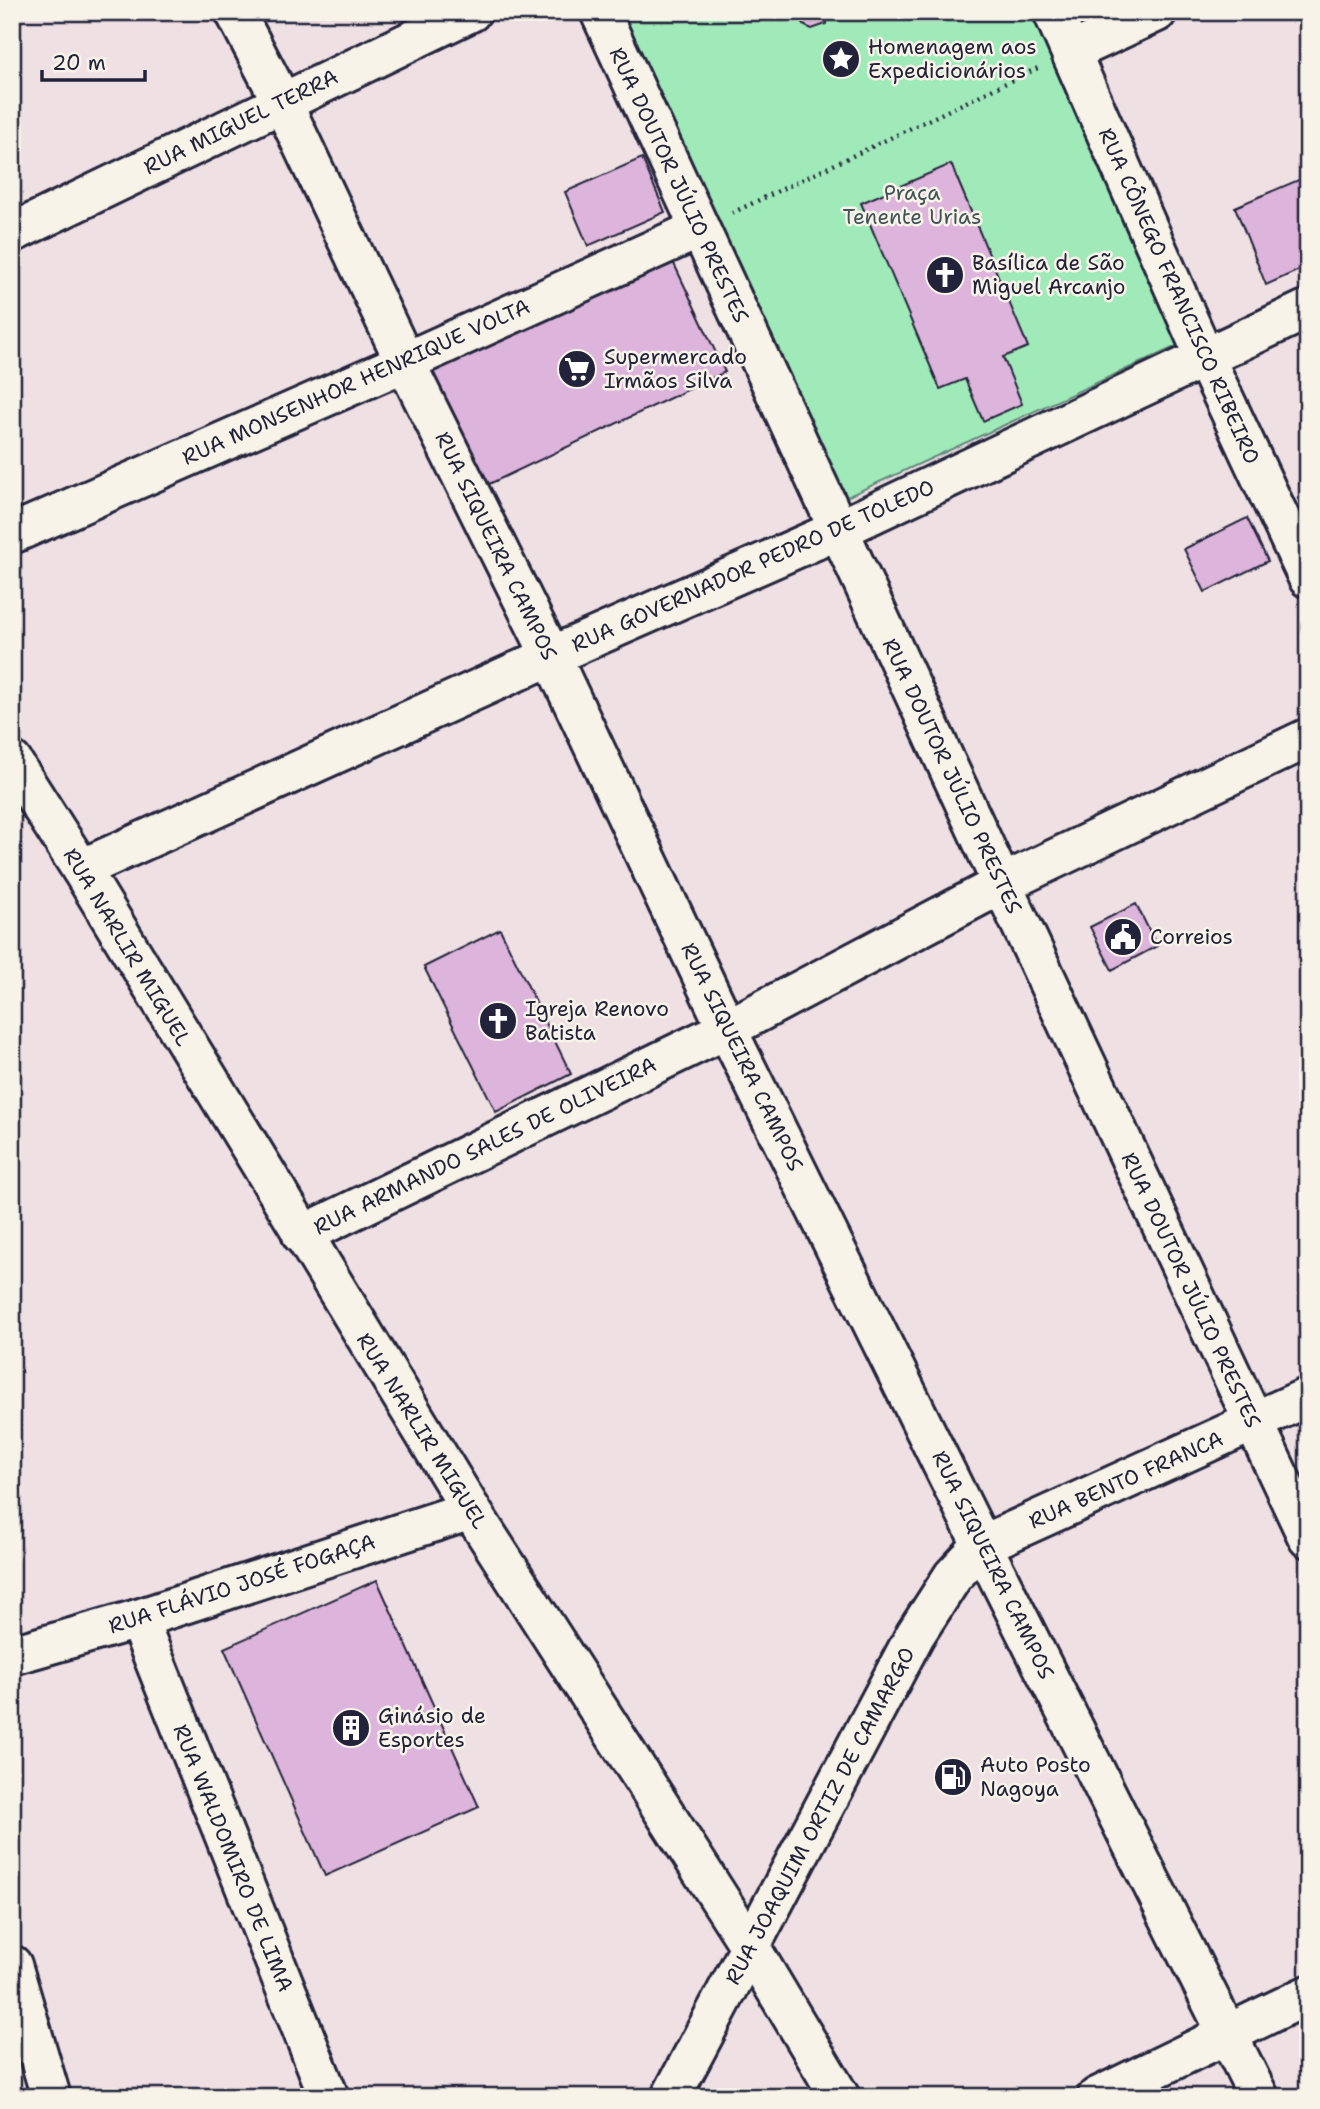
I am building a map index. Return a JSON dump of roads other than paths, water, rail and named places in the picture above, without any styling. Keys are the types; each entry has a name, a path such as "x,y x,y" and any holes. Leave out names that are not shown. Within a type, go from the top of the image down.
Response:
{"street":[{"name":"RUA SIQUEIRA CAMPOS","path":"235,12 282,102 405,362 551,656 727,1029 1259,2097"},
{"name":"RUA MIGUEL TERRA","path":"12,233 471,12"},
{"name":"RUA DOUTOR JÚLIO PRESTES","path":"600,12 1002,884 1308,1538"},
{"name":"RUA CÔNEGO FRANCISCO RIBEIRO","path":"1053,12 1205,358 1308,578"},
{"path":"1071,52 1157,12"},
{"name":"RUA MONSENHOR HENRIQUE VOLTA","path":"12,534 405,362 699,229"},
{"name":"RUA GOVERNADOR PEDRO DE TOLEDO","path":"81,869 551,656 838,530 1308,309"},
{"name":"RUA ARMANDO SALES DE OLIVEIRA","path":"302,1235 727,1029 1002,884 1308,738"},
{"name":"RUA NARLIR MIGUEL","path":"12,761 81,869 471,1510 751,1948 839,2097"},
{"name":"RUA BENTO FRANCA","path":"982,1545 1308,1397"},
{"name":"RUA FLÁVIO JOSÉ FOGAÇA","path":"12,1655 138,1619 471,1510"},
{"name":"RUA JOAQUIM ORTIZ DE CAMARGO","path":"670,2097 915,1636 953,1576 982,1545"},
{"name":"RUA WALDOMIRO DE LIMA","path":"138,1619 329,2097"},
{"path":"12,1965 51,2097"},
{"path":"1097,2097 1308,1995"}],"place":[{"name":"Homenagem aos Expedicionários","path":"841,59"},
{"name":"Basílica de São Miguel Arcanjo","path":"945,275"},
{"name":"Supermercado Irmãos Silva","path":"577,369"},
{"name":"Correios","path":"1123,937"},
{"name":"Igreja Renovo Batista","path":"498,1021"},
{"name":"Ginásio de Esportes","path":"351,1728"},
{"name":"Auto Posto Nagoya","path":"953,1777"}],"park label":[{"name":"Praça Tenente Urias","path":"912,205"}]}
